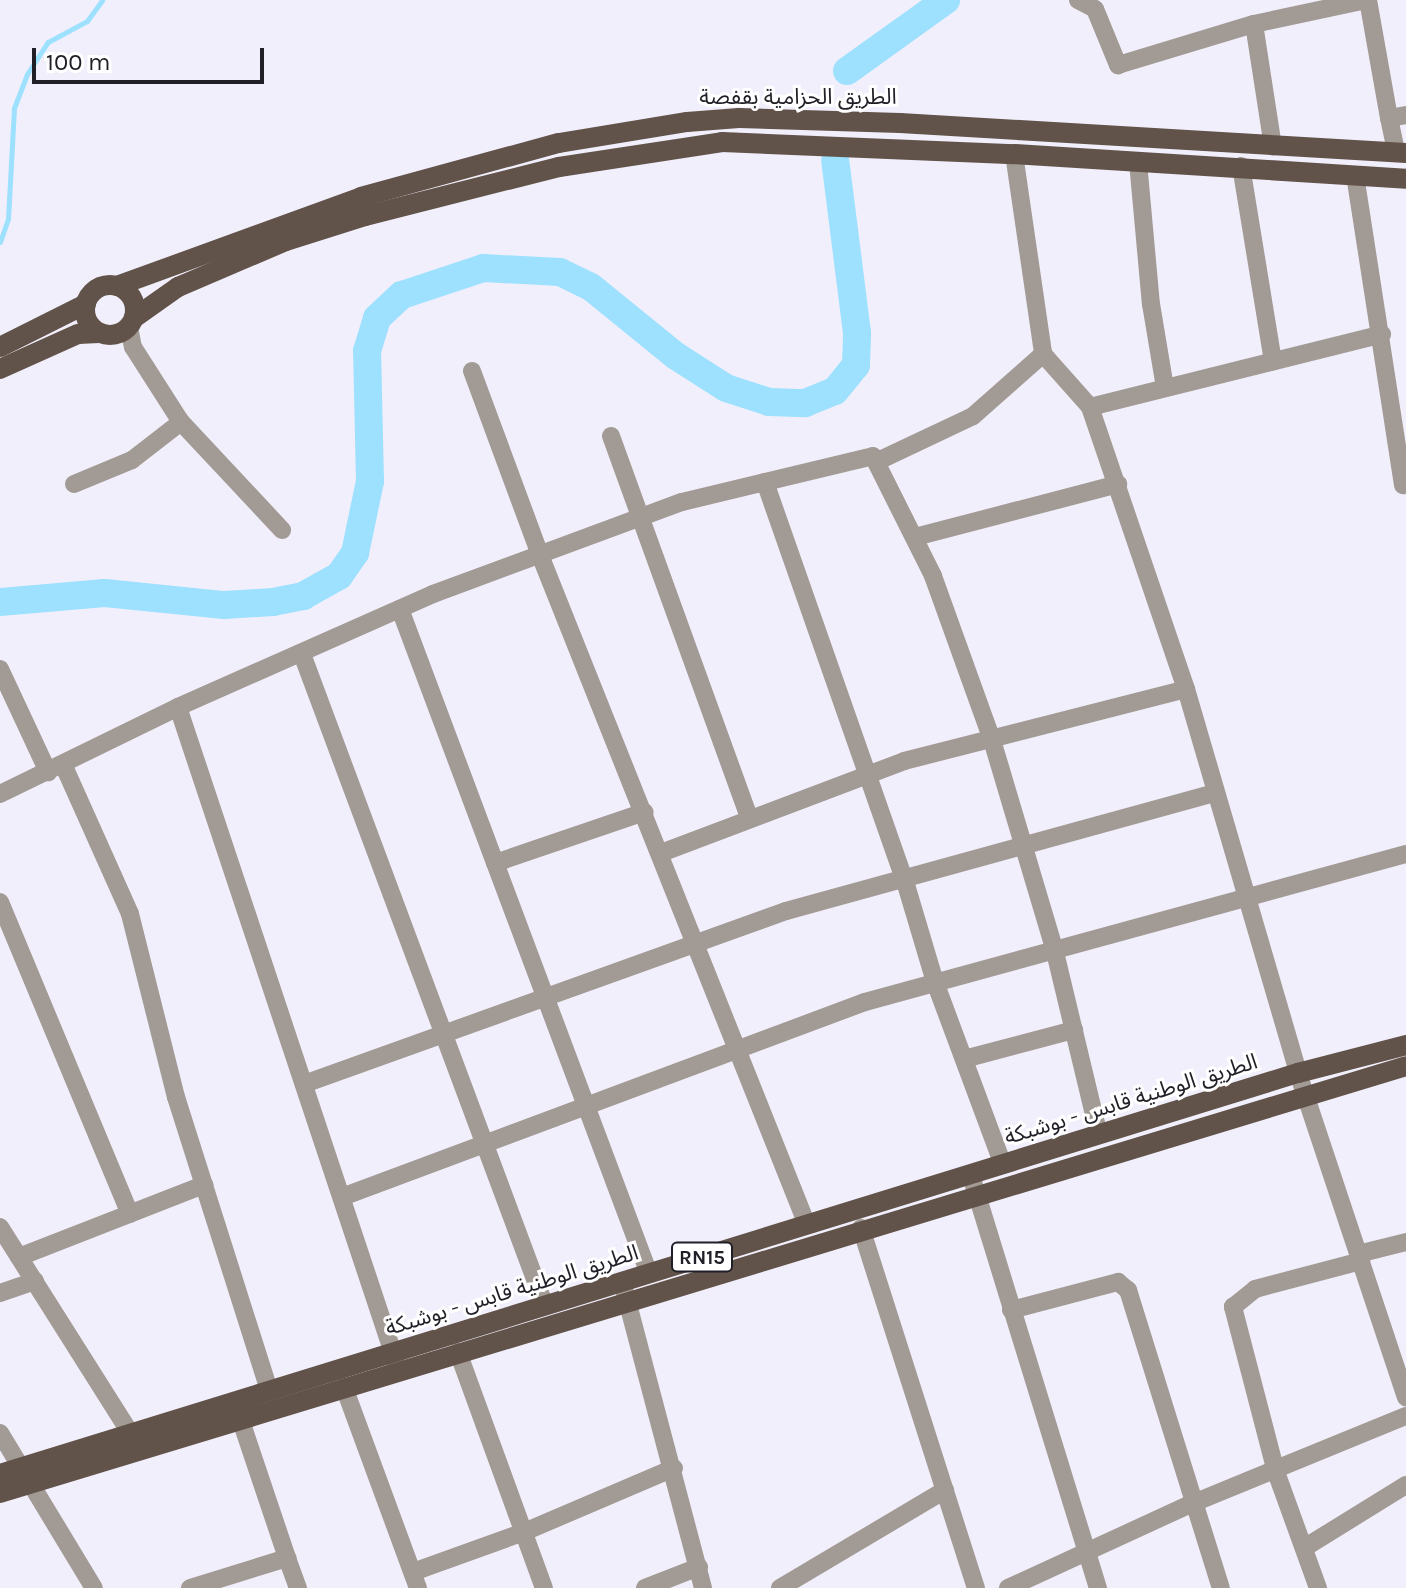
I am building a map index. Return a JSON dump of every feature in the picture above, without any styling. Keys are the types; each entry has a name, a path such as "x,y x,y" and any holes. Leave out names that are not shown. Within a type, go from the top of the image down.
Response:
{"main road":[{"name":"الطريق الحزامية بقفصة","path":"117,286 361,197 559,143 687,122 802,118 1401,153"},
{"name":"الطريق الحزامية بقفصة","path":"0,369 78,334 119,328 165,294 286,241 446,195 621,155 776,141 1241,166 1406,179"},
{"path":"0,347 86,304 101,287 117,286 130,295 119,328 87,321 86,304"},
{"name":"الطريق الوطنية قابس - بوشبكة","path":"0,1474 28,1475 344,1387 396,1361 545,1306 624,1291 861,1228 973,1184 1003,1165 1298,1073 1406,1045"},
{"name":"الطريق الوطنية قابس - بوشبكة","path":"0,1493 28,1475 131,1434 269,1391 396,1361 458,1352 624,1291 649,1274 807,1225 973,1184 1406,1066"}],"street":[{"path":"1078,0 1099,5 1118,65 1304,7 1367,0 1398,117 1401,153"},
{"path":"1254,24 1273,147"},
{"path":"1014,154 1043,354 1090,407 1118,484 1186,689 1244,897 1298,1073 1406,1397"},
{"path":"1138,162 1151,304 1165,388"},
{"path":"1241,166 1273,361"},
{"path":"1355,175 1403,485"},
{"path":"119,328 181,422 282,530"},
{"path":"1090,407 1382,334"},
{"path":"878,461 973,416 1043,354"},
{"path":"472,371 540,555 645,812 694,944 739,1049 807,1225"},
{"path":"74,484 132,460 181,422"},
{"path":"611,436 638,518 749,817"},
{"path":"0,794 178,707 400,609 638,518 867,454 878,461 915,537 992,740 1020,844 1054,948 1099,1135"},
{"path":"765,482 904,878 935,982 1003,1165"},
{"path":"915,537 1118,484"},
{"path":"400,609 649,1274"},
{"path":"302,654 447,1036 545,1306"},
{"path":"0,669 130,914 204,1185 269,1391"},
{"path":"661,853 867,773 1186,689"},
{"path":"178,707 396,1361"},
{"path":"304,1084 447,1036 694,944 1020,844 1215,793"},
{"path":"495,863 645,812"},
{"path":"342,1197 488,1147 823,1016 1054,948 1406,854"},
{"path":"0,902 130,1214"},
{"path":"964,1059 1074,1030"},
{"path":"973,1184 1084,1554 1098,1588"},
{"path":"19,1257 204,1185"},
{"path":"0,1227 131,1434"},
{"path":"861,1228 976,1588"},
{"path":"1318,1588 1276,1472 1233,1307 1255,1289 1406,1242"},
{"path":"0,1293 35,1281"},
{"path":"1011,1310 1123,1284 1191,1504 1221,1588"},
{"path":"624,1291 674,1468 703,1588"},
{"path":"458,1352 544,1588"},
{"path":"344,1387 416,1580 674,1468"},
{"path":"1008,1588 1191,1504 1276,1472 1406,1416"},
{"path":"240,1418 298,1588"},
{"path":"0,1433 94,1588"},
{"path":"1304,1548 1406,1485"},
{"path":"780,1588 945,1490"},
{"path":"190,1588 287,1558"},
{"path":"645,1588 699,1567"}],"waterway":[{"path":"0,242 8,219 14,108 27,74 48,42 87,21 102,0"},
{"path":"847,71 946,0"},
{"path":"0,602 105,593 224,605 273,602 303,596 339,576 355,553 370,481 367,351 377,318 402,295 483,268 560,272 591,287 676,356 726,388 769,402 805,403 835,391 856,365 857,333 835,160"}]}
